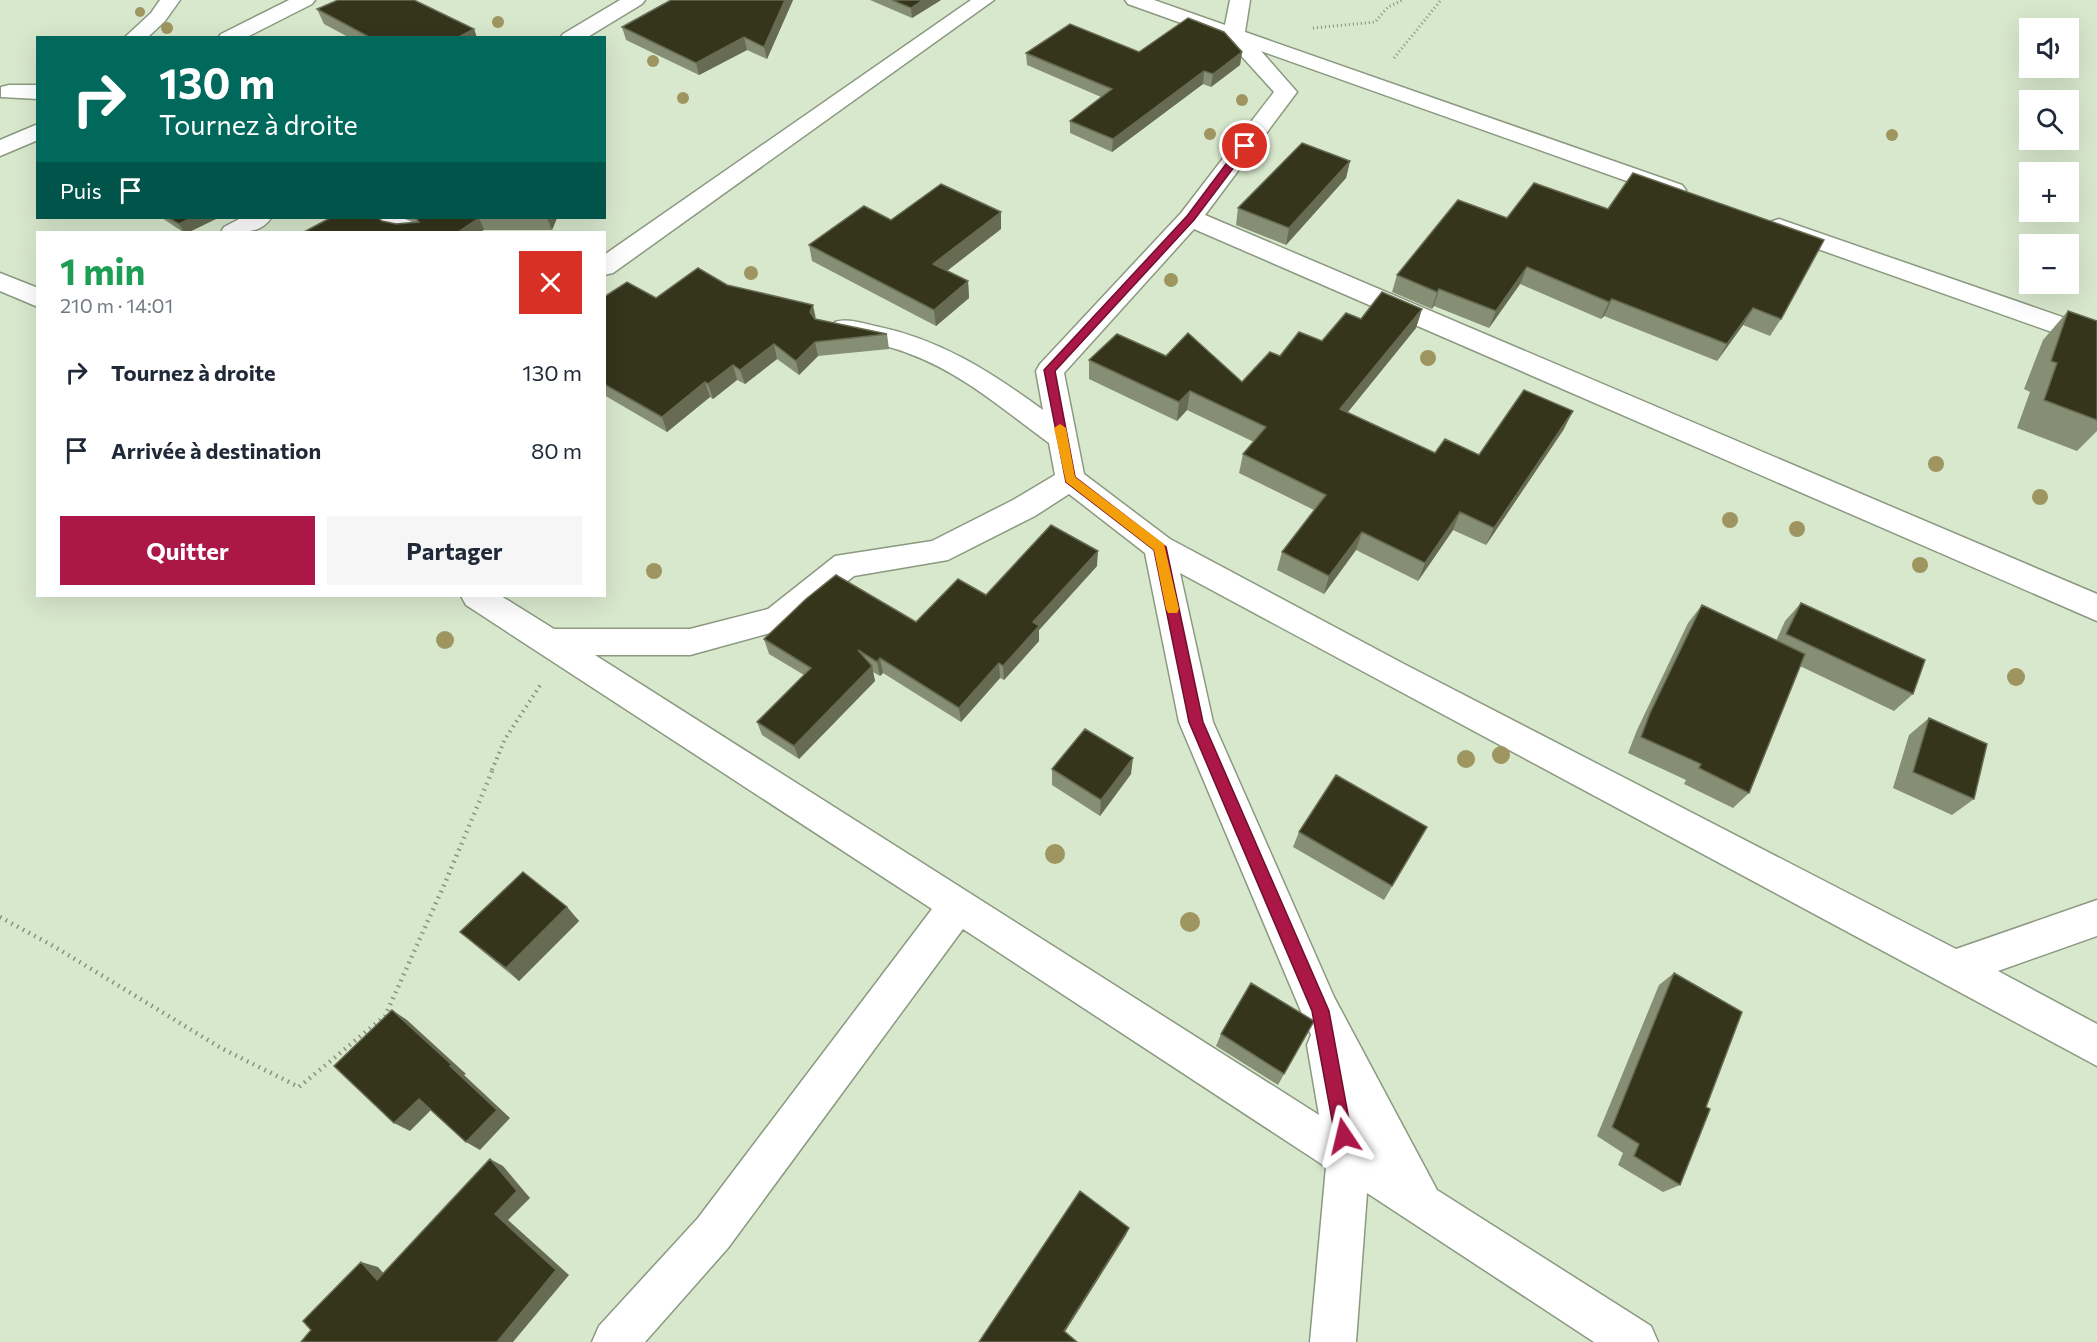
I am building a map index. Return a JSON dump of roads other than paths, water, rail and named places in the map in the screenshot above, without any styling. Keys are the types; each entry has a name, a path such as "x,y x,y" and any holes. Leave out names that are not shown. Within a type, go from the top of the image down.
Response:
{"street":[{"path":"136,36 158,17 170,0"},
{"path":"573,36 635,0"},
{"path":"606,266 984,0"},
{"path":"1135,0 1700,200"},
{"path":"1234,35 1240,0"},
{"path":"232,36 301,1"},
{"path":"1234,35 1286,92 1190,218 1050,370 1070,479 1159,547 1341,647 1955,968 2097,1046"},
{"path":"9,92 36,92"},
{"path":"0,149 36,132"},
{"path":"1190,218 2097,608"},
{"path":"235,231 257,219"},
{"path":"387,219 409,231"},
{"path":"1756,219 2097,339"},
{"path":"0,281 36,298"},
{"path":"828,325 900,340 945,359 996,389 1062,438"},
{"path":"550,642 690,642 778,619 846,565 937,552 1024,508 1070,479"},
{"path":"1159,547 1196,722 1320,1011 1421,1204"},
{"path":"479,597 1635,1342"},
{"path":"615,1342 713,1233 958,905"},
{"path":"1955,968 2097,918"},
{"path":"1320,1011 1348,1156 1333,1342"}]}
